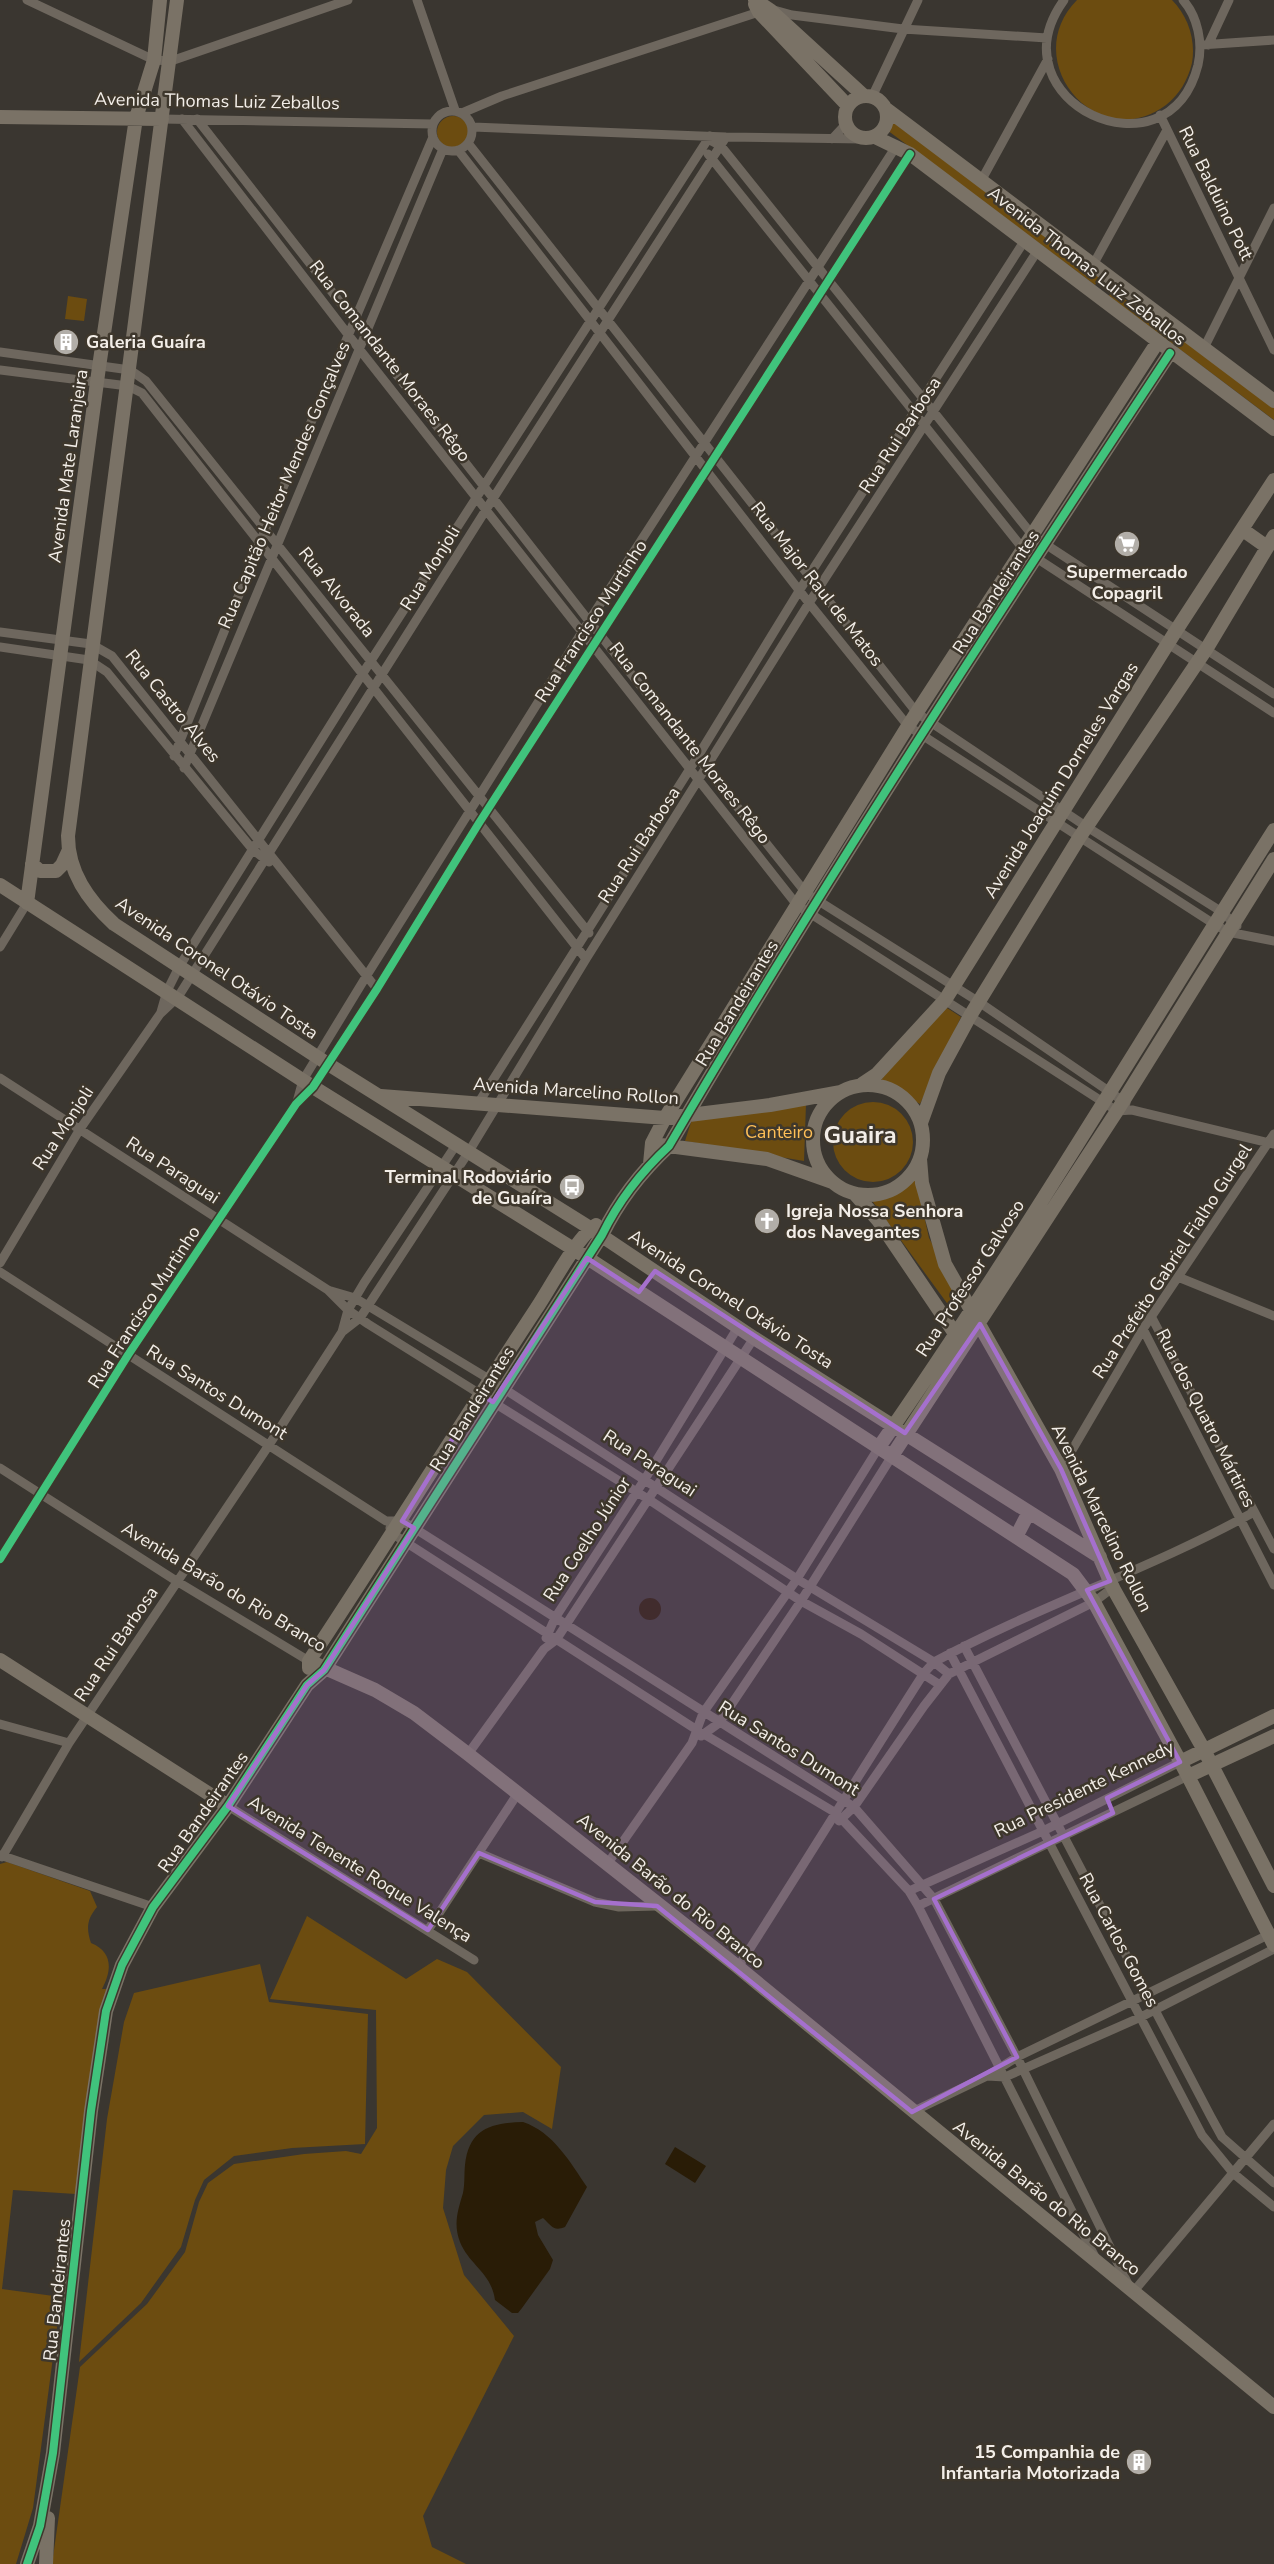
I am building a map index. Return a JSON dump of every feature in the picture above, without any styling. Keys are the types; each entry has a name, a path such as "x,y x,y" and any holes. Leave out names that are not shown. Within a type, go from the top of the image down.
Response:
{"street":[{"path":"27,0 154,60 171,61 348,0"},
{"name":"Avenida Mate Laranjeira","path":"27,903 99,367 136,118 154,60 160,0"},
{"path":"32,864 40,871 56,871 62,865 68,852 89,660 128,386 177,0"},
{"path":"417,0 459,112 473,127 468,143 458,150 443,149 433,137 433,124 442,113 459,112 765,5 792,15 903,29 1047,38"},
{"path":"868,97 918,0"},
{"path":"1064,0 1051,23 1047,38 1048,59 1059,89 1076,107 1097,119 1129,124 1160,115 1182,97 1190,86 1204,45 1228,0"},
{"path":"1184,0 1194,17 1204,45"},
{"path":"765,5 868,97 885,108 887,119 884,130 869,138 852,134 846,124"},
{"path":"765,5 848,106"},
{"path":"1204,45 1274,40"},
{"path":"981,181 1048,59"},
{"path":"832,139 846,124 848,106 855,99 868,97"},
{"name":"Avenida Thomas Luiz Zeballos","path":"885,108 1093,265 1205,346 1274,401"},
{"name":"Rua Balduino Pott","path":"1160,115 1274,350"},
{"name":"Avenida Thomas Luiz Zeballos","path":"0,117 433,124"},
{"name":"Rua Comandante Moraes Rêgo","path":"182,119 224,177 803,910 970,1016 1118,1103 1271,1144"},
{"name":"Rua Comandante Moraes Rêgo","path":"196,119 554,576 812,897 979,1002 1118,1103"},
{"name":"Avenida Thomas Luiz Zeballos","path":"473,127 709,137 869,138 897,145 1100,297 1170,353 1274,429"},
{"path":"1093,265 1167,130"},
{"name":"Rua Capitão Heitor Mendes Gonçalves","path":"174,756 265,530 433,137"},
{"path":"709,137 721,146 1038,540 1177,628 1274,694"},
{"name":"Rua Monjoli","path":"0,1263 80,1129 160,1014 253,850 363,673 709,137"},
{"name":"Rua Monjoli","path":"185,970 267,856 494,497 726,137"},
{"name":"Rua Major Raul de Matos","path":"468,143 717,457 808,578 917,713 1063,810 1083,833 1214,924 1231,926"},
{"name":"Rua Francisco Murtinho","path":"323,1060 367,975 582,633 897,145"},
{"path":"701,148 712,157 808,282 1029,554 1167,646 1274,713"},
{"name":"Rua Capitão Heitor Mendes Gonçalves","path":"184,768 276,543 360,350 383,288 443,149"},
{"name":"Rua Major Raul de Matos","path":"458,150 554,276 708,470 799,591 908,726 1055,823 1083,833 1222,912 1231,926 1242,934 1274,941"},
{"name":"Rua Francisco Murtinho","path":"0,1559 42,1496 128,1355 220,1220 323,1060 377,989 592,645 717,457 827,279 910,154"},
{"path":"224,177 234,168"},
{"path":"482,183 492,175"},
{"path":"734,186 745,176"},
{"path":"414,181 426,186"},
{"path":"1205,346 1274,208"},
{"path":"519,230 529,221"},
{"path":"774,237 786,227"},
{"path":"844,227 856,237"},
{"path":"650,228 662,237"},
{"name":"Rua Rui Barbosa","path":"479,1102 690,769 799,591 1025,240"},
{"name":"Rua Rui Barbosa","path":"342,1332 360,1318 468,1153 597,941 708,768 809,603 936,412 1038,250"},
{"path":"554,276 565,266"},
{"path":"371,282 383,288"},
{"path":"614,285 626,293"},
{"path":"1100,297 1113,288 1134,295"},
{"path":"321,300 331,290"},
{"path":"974,322 987,331"},
{"path":"853,337 865,326"},
{"name":"Rua Bandeirantes","path":"1061,506 1080,462 1157,343"},
{"path":"0,352 130,370"},
{"name":"Rua Bandeirantes","path":"650,1164 652,1143 665,1118 711,1044 812,897 846,841 862,802 908,726 986,608 1029,554 1061,506 1093,471 1170,353"},
{"path":"762,354 776,363"},
{"path":"0,370 128,386"},
{"name":"Rua Alvorada","path":"130,370 146,381 169,407 488,809 597,941"},
{"path":"1136,376 1149,385"},
{"path":"551,383 563,391"},
{"name":"Rua Alvorada","path":"128,386 141,393 160,414 586,959"},
{"path":"657,405 668,395"},
{"path":"160,414 169,407"},
{"path":"419,424 429,414"},
{"path":"524,424 536,433"},
{"path":"1080,462 1093,471"},
{"name":"Avenida Joaquim Dorneles Vargas","path":"862,1084 877,1074 945,1000 1177,628 1274,480"},
{"path":"224,496 232,487"},
{"path":"986,503 999,492"},
{"path":"670,496 685,505"},
{"path":"860,497 872,507"},
{"path":"739,512 751,502"},
{"path":"921,1123 939,1073 970,1016 1083,833 1207,648 1271,541 1243,530"},
{"path":"449,541 461,549"},
{"path":"637,547 651,557"},
{"name":"Rua Bandeirantes","path":"846,841 874,810 998,616 1029,554"},
{"path":"545,585 554,576"},
{"path":"423,582 435,591"},
{"path":"318,616 327,607"},
{"path":"986,608 998,616"},
{"name":"Rua Castro Alves","path":"0,632 92,644 112,656 260,840 267,856"},
{"path":"963,642 976,650"},
{"path":"219,644 232,650"},
{"path":"0,647 89,660"},
{"path":"857,663 868,652"},
{"name":"Rua Castro Alves","path":"89,660 107,672 253,850 267,856 279,867 377,989"},
{"path":"748,675 760,683"},
{"path":"641,707 651,697"},
{"path":"530,716 541,725"},
{"path":"307,764 320,772"},
{"path":"985,777 994,765"},
{"path":"216,806 225,797"},
{"path":"862,802 874,810"},
{"name":"Rua Professor Galvoso","path":"608,1863 692,1743 701,1732 719,1724 801,1601 892,1456 899,1430 971,1309 1025,1227 1118,1103 1156,1018 1274,830"},
{"path":"748,842 758,832"},
{"name":"Avenida Coronel Otávio Tosta","path":"68,852 74,872 99,910 114,924 468,1153 596,1232 754,1338 1100,1557"},
{"path":"637,853 648,861"},
{"name":"Rua Professor Galvoso","path":"701,1732 703,1713 797,1579 879,1447 899,1430 964,1348 980,1324 1274,859"},
{"path":"0,885 308,1083 581,1254 1073,1574 1094,1602 1188,1776 1272,1940"},
{"path":"0,947 27,903"},
{"name":"Rua Bandeirantes","path":"46,2564 48,2492 91,2111 106,2011 122,1965 153,1907 228,1806 307,1685 324,1670 405,1542 408,1525 444,1453 489,1379 530,1318 596,1232 611,1217 650,1164 669,1146 724,1053 803,910"},
{"path":"394,932 406,941"},
{"path":"1184,973 1197,981"},
{"path":"1156,1018 1169,1026"},
{"path":"528,1023 541,1032"},
{"path":"711,1044 724,1053"},
{"name":"Rua Paraguai","path":"0,1078 328,1290 348,1310 360,1318 648,1499 801,1601 861,1634 940,1684"},
{"path":"834,1183 820,1166 813,1146 815,1125 825,1106 841,1092 862,1084 887,1088 908,1101 921,1123 924,1141 920,1159 910,1176 895,1189 876,1195 855,1194"},
{"name":"Avenida Marcelino Rollon","path":"379,1096 497,1103 665,1118 770,1106 841,1092"},
{"name":"Rua Prefeito Gabriel Fialho Gurgel","path":"1061,1469 1143,1329 1271,1144 1274,1134"},
{"path":"652,1143 767,1159 834,1183 855,1194 878,1220 964,1348"},
{"name":"Rua Rui Barbosa","path":"1,1856 69,1743 342,1332 348,1310 355,1298 456,1145"},
{"name":"Avenida Marcelino Rollon","path":"920,1159 922,1183 945,1264 1061,1469 1112,1585 1212,1764 1274,1886"},
{"path":"1025,1227 1037,1235"},
{"path":"397,1234 409,1243"},
{"name":"Rua Bandeirantes","path":"307,1685 309,1661 393,1534 408,1525 456,1461 542,1327 581,1254"},
{"path":"639,1292 655,1271"},
{"name":"Rua Santos Dumont","path":"0,1272 386,1521 393,1534 556,1640 839,1816 909,1891 918,1906 1000,2065 1097,2262"},
{"path":"1178,1277 1274,1316"},
{"name":"Rua Paraguai","path":"328,1290 355,1298 368,1305 489,1379 797,1579 934,1662 949,1674"},
{"name":"Rua dos Quatro Mártires","path":"1151,1317 1274,1549"},
{"path":"530,1318 542,1327"},
{"name":"Rua Coelho Júnior","path":"544,1649 547,1634 555,1618 637,1493 738,1327"},
{"name":"Rua dos Quatro Mártires","path":"1143,1329 1274,1585"},
{"name":"Rua Coelho Júnior","path":"468,1754 544,1649 556,1640 754,1338"},
{"path":"418,1355 426,1341"},
{"path":"806,1401 818,1378"},
{"path":"566,1448 574,1434"},
{"path":"444,1453 456,1461"},
{"name":"Avenida Barão do Rio Branco","path":"0,1468 178,1582 324,1670 375,1690 414,1713 608,1863 657,1906 738,1967 1274,2407"},
{"path":"1016,1537 1029,1512"},
{"path":"738,1967 830,1826 839,1816 854,1807 949,1674 974,1664 1094,1602 1128,1574 1254,1512"},
{"path":"386,1521 408,1525"},
{"name":"Rua Santos Dumont","path":"408,1525 719,1724 854,1807 924,1884 934,1899 1017,2057 1132,2290"},
{"path":"839,1816 844,1799 924,1673 934,1662 1086,1590 1112,1585"},
{"path":"1021,1620 1028,1636"},
{"path":"861,1634 867,1621"},
{"name":"Rua Carlos Gomes","path":"964,1646 1222,2137 1274,2183"},
{"name":"Rua Carlos Gomes","path":"950,1653 1202,2135 1233,2173 1274,2207"},
{"path":"0,1660 228,1806"},
{"name":"Rua Presidente Kennedy","path":"909,1891 1043,1831 1274,1716"},
{"path":"0,1724 69,1743"},
{"name":"Rua Presidente Kennedy","path":"918,1906 1274,1736"},
{"path":"428,1930 518,1793"},
{"path":"1107,1798 1113,1813"},
{"name":"Avenida Tenente Roque Valença","path":"228,1806 474,1960"},
{"path":"479,1854 595,1902 619,1907 657,1906"},
{"path":"1,1856 153,1907"},
{"path":"912,2112 987,2076 1000,2065 1146,1993 1272,1940"},
{"path":"987,2076 1005,2077 1141,2017 1272,1940"},
{"path":"1132,2290 1246,2160 1274,2124"},
{"name":"Rua Bandeirantes","path":"27,2564 48,2492"}],"highlighted area":[{"path":"587,1258 639,1292 655,1271 905,1433 980,1324 1061,1469 1110,1581 1087,1590 1180,1762 1107,1798 1113,1813 934,1899 1017,2057 912,2112 657,1906 595,1902 479,1853 428,1930 228,1806 307,1685 324,1670 414,1528 402,1521 480,1394 493,1402"}],"green space":[{"path":"1077,0 1172,0 1178,6 1190,29 1193,54 1185,81 1171,101 1140,118 1115,119 1092,110 1074,94 1061,73 1056,49 1061,24"},
{"path":"453,116 464,121 469,132 464,143 453,148 442,143 437,132 442,121"},
{"path":"890,119 1101,277 1095,285 887,130"},
{"path":"1112,290 1140,310 1145,310 1274,408 1274,420 1109,296"},
{"path":"68,296 87,299 84,321 65,319"},
{"path":"944,1006 961,1017 920,1104 880,1081"},
{"path":"865,1102 881,1102 902,1113 913,1134 913,1150 902,1171 881,1182 865,1182 851,1176 839,1164 833,1150 833,1134 839,1120 851,1108"},
{"name":"Canteiro","path":"806,1104 804,1161 685,1141 693,1116"},
{"path":"915,1175 929,1238 964,1302 952,1310 870,1198 894,1190"},
{"path":"7,1862 90,1891 97,1907 89,1920 88,1933 91,1943 103,1951 109,1962 108,1975 102,1989 109,1989 76,2194 13,2190 2,2289 61,2297 33,2508 16,2564 0,2564 0,1864"},
{"path":"307,1916 406,1979 437,1959 467,1972 561,2067 552,2129 523,2112 484,2115 453,2146 446,2170 443,2208 464,2275 514,2336 423,2516 432,2547 466,2564 52,2564 80,2367 147,2304 185,2252 199,2202 208,2183 234,2164 304,2154 346,2151 361,2154 377,2128 376,2010 270,1999"},
{"path":"260,1964 269,2002 368,2014 365,2144 292,2148 234,2156 204,2180 195,2200 181,2247 141,2303 79,2362 107,2119 124,2022 134,1993"}],"shaded area":[{"path":"650,1598 658,1601 661,1609 658,1617 650,1620 642,1617 639,1609 642,1601"},
{"path":"523,2122 552,2140 587,2187 565,2227 555,2228 543,2218 535,2222 538,2235 553,2260 550,2269 522,2308 518,2313 512,2313 495,2300 489,2282 464,2250 458,2235 457,2223 464,2190 467,2153 471,2143 483,2130 501,2124"},
{"path":"675,2147 706,2166 695,2183 665,2164"}],"cycle path":[{"path":"0,1559 128,1355 296,1104 313,1087 377,989 479,823 910,154"},
{"path":"27,2564 40,2526 53,2453 91,2111 106,2011 122,1965 153,1907 228,1806 307,1685 324,1670 623,1199 640,1176 669,1146 852,845 1170,353"}],"place":[{"name":"Galeria Guaíra","path":"66,342"},
{"name":"Supermercado Copagril","path":"1127,544"},
{"name":"Terminal Rodoviário de Guaíra","path":"572,1187"},
{"name":"Igreja Nossa Senhora dos Navegantes","path":"767,1221"},
{"name":"15 Companhia de Infantaria Motorizada","path":"1139,2462"}],"district":[{"name":"Guaira","path":"860,1135"}]}
